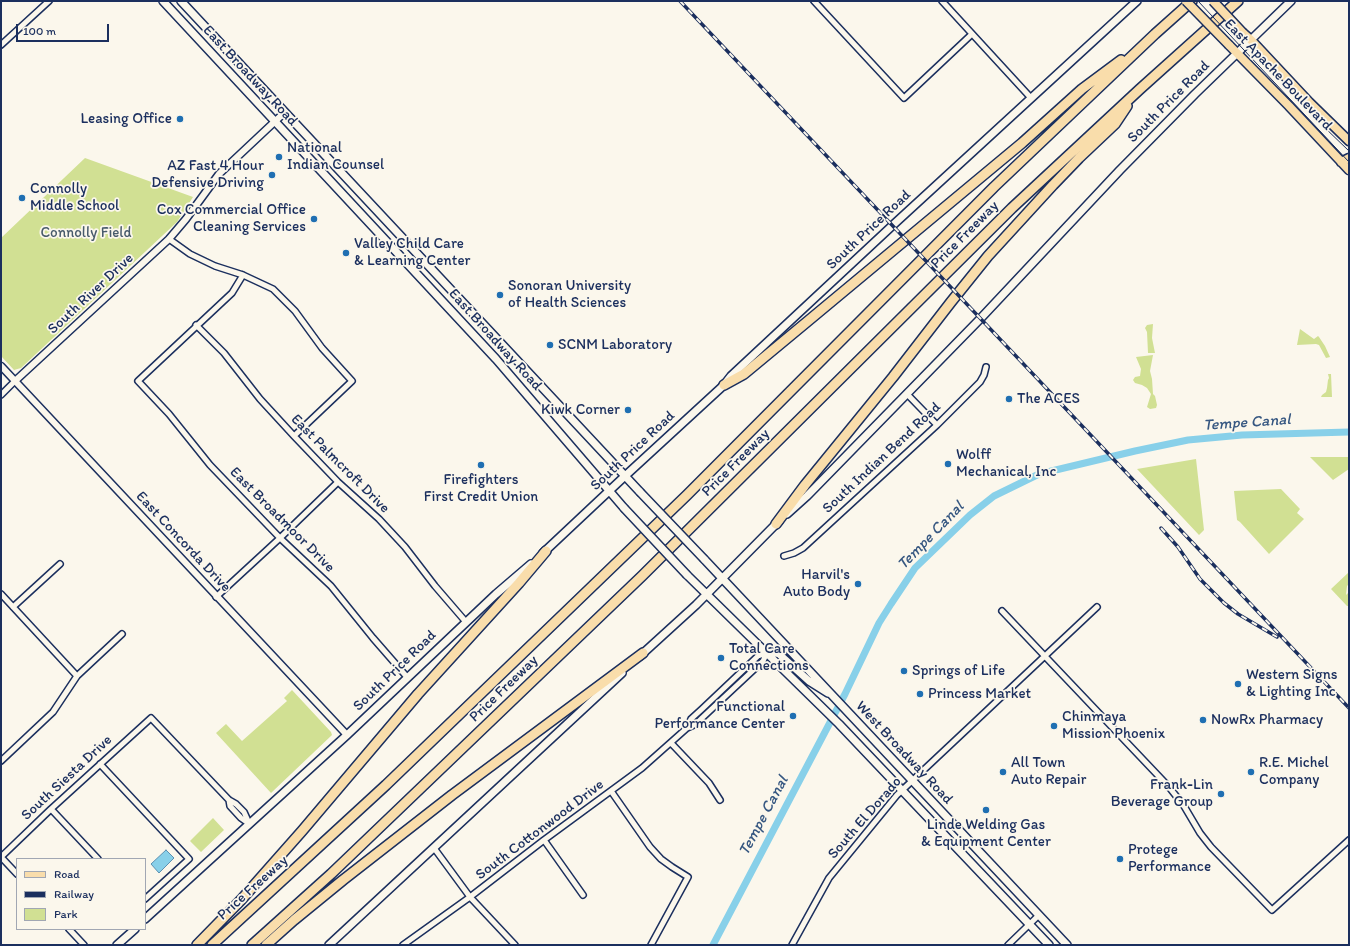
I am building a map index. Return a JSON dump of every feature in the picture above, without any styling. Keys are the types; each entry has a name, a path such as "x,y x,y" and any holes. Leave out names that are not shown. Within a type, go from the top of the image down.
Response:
{"highway":[{"name":"Price Freeway","path":"212,945 403,769 687,495 994,187 1155,34 1192,1"},
{"name":"Price Freeway","path":"252,945 336,869 642,576 1012,208 1140,89 1238,1"},
{"path":"724,385 744,374 989,172 1082,89 1155,34"},
{"path":"776,524 805,485 988,256 1053,185 1115,124 1140,89"},
{"path":"197,945 287,849 418,694 519,583 546,551"},
{"path":"266,945 343,880 452,795 643,653"}],"main road":[{"name":"East Broadway Road","path":"163,1 496,359 608,491 706,595"},
{"name":"East Broadway Road","path":"181,1 624,476 722,578"},
{"name":"South Price Road","path":"146,919 249,823 347,735 496,594 546,551 624,476 724,385 731,376 1138,1"},
{"name":"East Apache Boulevard","path":"1186,1 1228,45 1345,160 1349,170"},
{"name":"East Apache Boulevard","path":"1213,1 1309,102 1349,141"},
{"name":"South Price Road","path":"329,945 706,595 776,524 807,496 1031,266 1120,170 1195,94 1291,1"},
{"path":"434,292 444,283"},
{"path":"496,359 506,350"},
{"name":"West Broadway Road","path":"722,578 1067,945"},
{"name":"West Broadway Road","path":"706,595 839,724 1049,945"},
{"path":"766,653 772,652 778,654 808,680 826,693 832,694"},
{"path":"118,945 134,930"}],"street":[{"path":"40,1 44,5"},
{"path":"1,45 49,1"},
{"path":"814,1 904,98 972,34"},
{"path":"942,1 1031,98"},
{"name":"South River Drive","path":"1,395 169,239 186,220 219,174 285,112"},
{"path":"169,239 190,254 200,259 215,266 243,275 273,289 295,311 322,348 352,381 294,436"},
{"path":"196,325 232,293 243,275"},
{"name":"East Broadmoor Drive","path":"196,325 138,381 169,414 210,465 280,538 331,586 407,677"},
{"name":"East Palmcroft Drive","path":"196,325 224,353 260,399 294,436 338,482 379,519 405,547 435,586 466,622"},
{"name":"East Concorda Drive","path":"1,366 347,735"},
{"name":"South Indian Bend Road","path":"784,556 803,548 937,425 980,382 986,367"},
{"path":"907,394 937,425"},
{"path":"216,597 338,482"},
{"path":"13,607 60,564"},
{"path":"1,594 77,676"},
{"name":"South El Dorado","path":"792,945 829,878 903,790 1097,607"},
{"path":"1002,611 1169,787 1184,806 1200,833 1211,847 1272,910 1349,840"},
{"path":"1,760 53,712 77,676 122,634"},
{"name":"South Cottonwood Drive","path":"406,944 642,768 687,728 692,719 758,656 766,653"},
{"name":"South Cottonwood Drive","path":"687,728 696,724 763,661 766,653"},
{"path":"725,697 724,694 728,684"},
{"name":"South Siesta Drive","path":"1,857 51,809 151,718 229,800 236,804 244,812 249,823"},
{"path":"671,743 709,783 720,800"},
{"path":"100,764 189,858 146,898"},
{"path":"611,791 660,859 688,877 651,945"},
{"path":"51,809 97,858"},
{"path":"544,840 583,895"},
{"path":"434,848 470,897 515,945"},
{"path":"1,857 16,873"},
{"path":"1008,945 1039,915"},
{"path":"70,930 84,945"}],"green space":[{"name":"Connolly Field","path":"85,158 193,197 177,222 21,368 14,370 1,356 1,238"},
{"path":"1153,324 1152,338 1155,353 1148,353 1147,332 1145,328 1147,325"},
{"path":"1300,329 1314,339 1318,336 1330,357 1326,358 1319,345 1297,345"},
{"path":"1153,355 1150,371 1153,394 1157,405 1156,408 1150,409 1147,407 1151,394 1147,388 1135,383 1133,380 1135,377 1140,376 1141,369 1136,357"},
{"path":"1328,374 1331,374 1332,397 1321,397 1326,392 1329,378"},
{"path":"1310,457 1349,457 1349,469 1333,480"},
{"path":"1196,459 1204,530 1199,535 1137,469"},
{"path":"1281,489 1300,509 1297,513 1304,519 1269,554 1237,520 1234,491"},
{"path":"1349,572 1349,584 1347,586 1346,595 1349,592 1349,606 1347,606 1331,589"},
{"path":"292,690 331,732 332,735 271,793 216,733 226,724 242,741 287,701 284,698"},
{"path":"213,818 224,830 201,852 190,841"}],"water":[{"path":"166,850 174,858 159,873 151,864"}],"waterway":[{"name":"Tempe Canal","path":"713,945 845,694 879,623 915,568 970,515 994,496 1039,474 1135,451 1188,440 1242,435 1349,432"}],"tram line":[{"path":"1198,1 1349,162"},
{"path":"1322,125 1349,151"}],"railway":[{"path":"680,1 1349,708"},
{"path":"1161,528 1178,547 1200,579 1224,603 1238,614 1277,637"}],"place":[{"name":"Leasing Office","path":"180,119"},
{"name":"National Indian Counsel","path":"279,157"},
{"name":"AZ Fast 4 Hour Defensive Driving","path":"272,175"},
{"name":"Connolly Middle School","path":"22,198"},
{"name":"Cox Commercial Office Cleaning Services","path":"314,219"},
{"name":"Valley Child Care & Learning Center","path":"346,253"},
{"name":"Sonoran University of Health Sciences","path":"500,295"},
{"name":"SCNM Laboratory","path":"550,345"},
{"name":"The ACES","path":"1009,399"},
{"name":"Kiwk Corner","path":"628,410"},
{"name":"Wolff Mechanical, Inc","path":"948,464"},
{"name":"Firefighters First Credit Union","path":"481,465"},
{"name":"Harvil's Auto Body","path":"858,584"},
{"name":"Total Care Connections","path":"721,658"},
{"name":"Springs of Life","path":"904,671"},
{"name":"Western Signs & Lighting Inc","path":"1238,684"},
{"name":"Princess Market","path":"920,694"},
{"name":"Functional Performance Center","path":"793,716"},
{"name":"NowRx Pharmacy","path":"1203,720"},
{"name":"Chinmaya Mission Phoenix","path":"1054,726"},
{"name":"All Town Auto Repair","path":"1003,772"},
{"name":"R.E. Michel Company","path":"1251,772"},
{"name":"Frank-Lin Beverage Group","path":"1221,794"},
{"name":"Linde Welding Gas & Equipment Center","path":"986,810"},
{"name":"Protege Performance","path":"1120,859"}]}
